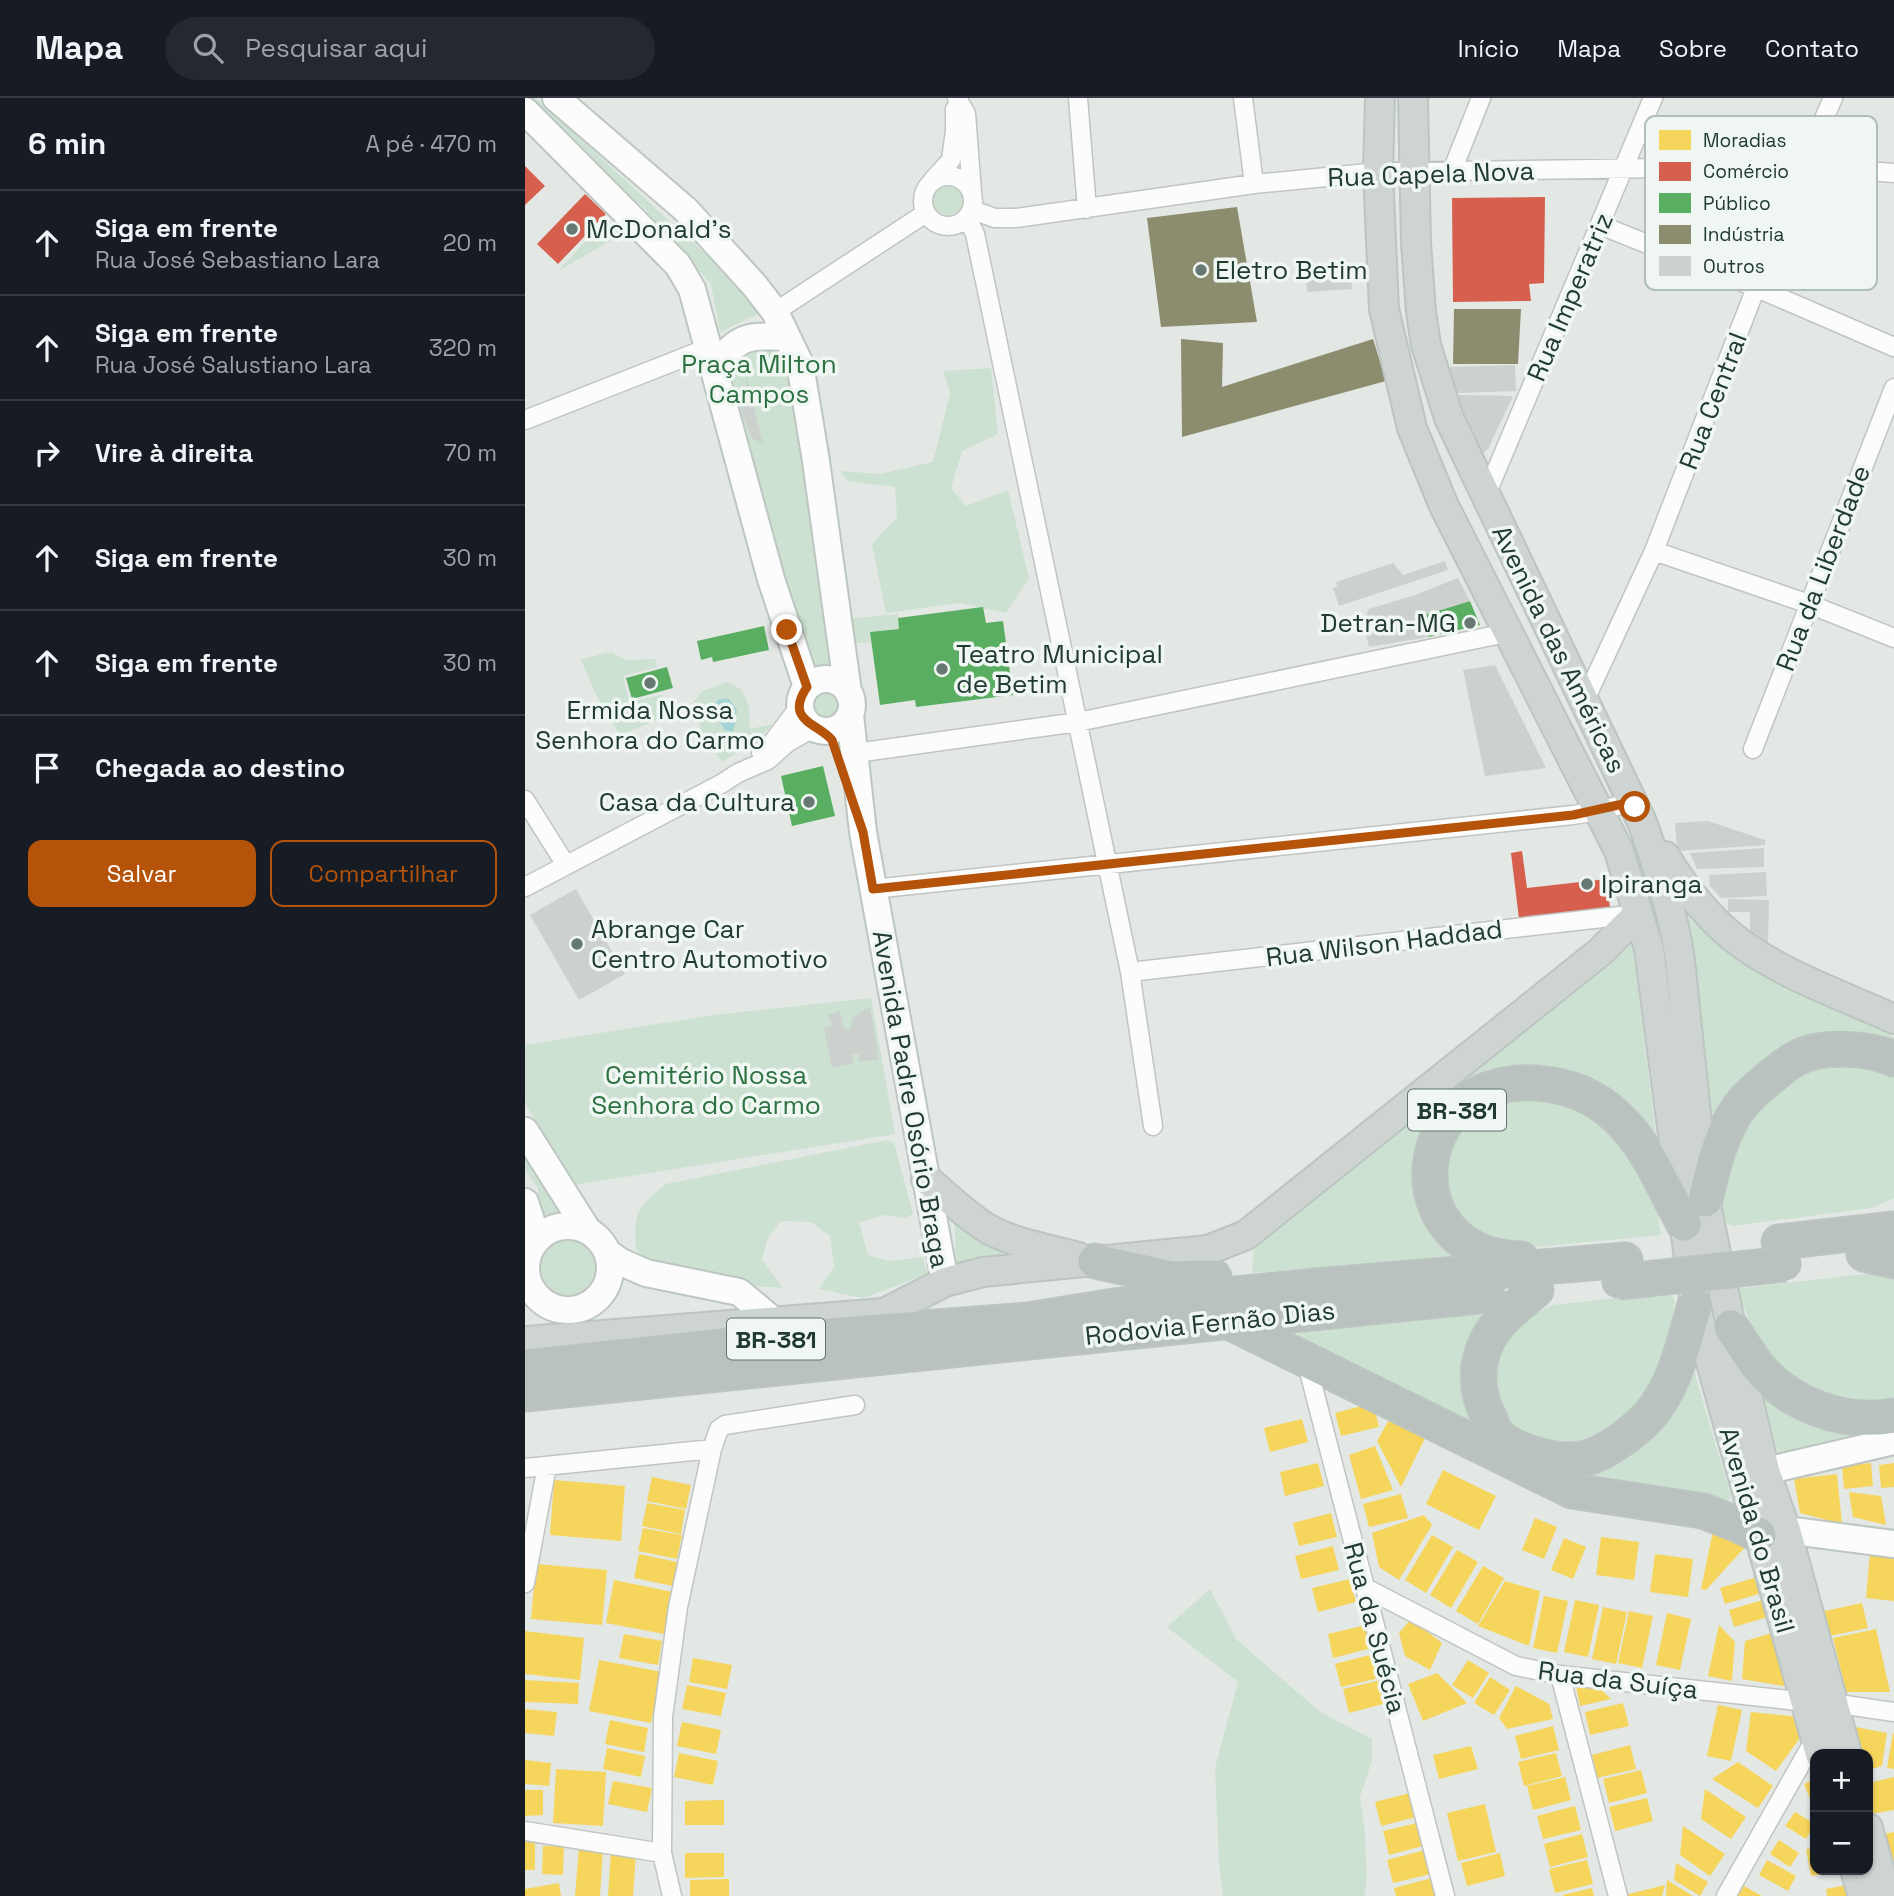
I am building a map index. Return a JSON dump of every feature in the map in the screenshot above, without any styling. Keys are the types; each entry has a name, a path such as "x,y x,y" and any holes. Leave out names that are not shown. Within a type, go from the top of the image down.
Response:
{"highway":[{"path":"1695,1212 1731,1121 1742,1103 1784,1067 1801,1056 1848,1049 1870,1050 1894,1059"},
{"name":"BR-381","path":"1618,1268 1491,1256 1458,1237 1440,1214 1430,1188 1432,1150 1439,1132 1450,1117 1481,1094 1504,1086 1541,1084 1577,1091 1599,1102 1618,1118 1640,1143 1657,1170 1670,1200 1695,1212"},
{"path":"1791,1248 1894,1214"},
{"name":"Rodovia Fernão Dias","path":"525,1366 788,1338 1028,1320 1114,1306 1317,1286 1618,1268 1791,1248 1894,1229"},
{"name":"Rodovia Fernão Dias","path":"1791,1248 1884,1256"},
{"path":"1095,1261 1172,1278 1218,1277 1317,1286"},
{"name":"Rodovia Fernão Dias","path":"525,1394 1536,1290 1618,1268"},
{"path":"1536,1290 1498,1324 1488,1338 1480,1358 1476,1383 1484,1409 1497,1435 1528,1453 1554,1460 1582,1459 1608,1449 1648,1417 1669,1385 1695,1305"},
{"path":"884,1313 1045,1301 1114,1306"},
{"path":"1229,1322 1571,1491 1703,1511 1739,1525 1772,1533"},
{"path":"1731,1326 1759,1367 1780,1387 1809,1406 1842,1416 1874,1420 1894,1416"}],"main road":[{"name":"Avenida das Américas","path":"1380,98 1378,172 1384,309 1412,428 1444,506 1506,633 1619,851 1649,949 1695,1212 1731,1326"},
{"name":"Avenida das Américas","path":"1413,98 1421,312 1426,345 1449,418 1637,812 1661,874 1675,924 1695,1212 1695,1305"},
{"path":"1412,428 1417,418 1426,411 1440,412 1449,418"},
{"path":"1543,704 1554,710 1564,711 1575,708 1585,700"},
{"path":"1637,812 1679,880 1718,923 1742,944 1776,965 1894,1019"},
{"path":"525,1341 884,1313 945,1282 983,1272 1208,1250 1246,1235 1600,952 1638,914"},
{"path":"926,1179 991,1230 1010,1238 1095,1261"},
{"name":"Avenida do Brasil","path":"1695,1305 1772,1533 1820,1702 1844,1749"},
{"name":"Avenida do Brasil","path":"1731,1326 1765,1471 1772,1533"},
{"name":"Avenida do Brasil","path":"1818,1747 1820,1702"}],"street":[{"name":"Avenida Padre Osório Braga","path":"556,98 686,211 755,286 775,312 800,364 817,461 856,753 863,832 945,1282"},
{"path":"956,98 966,114 970,207 958,224 944,226 932,220 926,212 924,194 951,160 956,98"},
{"path":"1078,98 1087,209"},
{"path":"1244,98 1254,184"},
{"path":"1452,171 1481,98"},
{"name":"Rua Imperatriz","path":"1646,116 1653,98"},
{"name":"Rua Central","path":"1825,116 1833,98"},
{"name":"Rua Imperatriz","path":"1486,495 1645,118"},
{"path":"529,120 678,265 692,289 803,697 805,721 821,731"},
{"name":"Rua Capela Nova","path":"970,207 995,218 1087,209 1254,184 1378,172 1645,169"},
{"path":"933,181 947,176 963,180 970,207 1130,972 1153,1126"},
{"path":"711,357 926,212"},
{"path":"1600,225 1645,243"},
{"name":"Rua Central","path":"1585,700 1654,551 1756,290"},
{"path":"1762,290 1894,347"},
{"path":"525,420 711,357 751,336 787,337"},
{"name":"Rua da Liberdade","path":"1753,749 1894,388"},
{"path":"1654,551 1809,604 1894,638"},
{"path":"856,753 1078,722 1506,633"},
{"path":"525,887 738,773 772,743 818,680 832,680 844,686 849,703 842,725 806,732 787,743 768,760 738,773"},
{"name":"Avenida Padre Osório Braga","path":"821,731 832,740 863,832"},
{"path":"525,800 566,865"},
{"path":"873,889 1598,811 1637,812"},
{"name":"Rua Wilson Haddad","path":"1130,972 1638,914"},
{"path":"525,1131 588,1231"},
{"path":"525,1202 529,1254 526,1275 539,1300 551,1307 572,1310 592,1303 609,1281 611,1266 608,1253 599,1239 588,1231 561,1227 548,1231 529,1254"},
{"path":"608,1253 646,1273 739,1292 774,1321"},
{"name":"Rua da Suécia","path":"1306,1360 1445,1896"},
{"path":"672,1896 662,1853 663,1717 678,1607 712,1449 719,1429 725,1425 855,1405"},
{"path":"1765,1471 1894,1441"},
{"path":"525,1468 712,1449"},
{"path":"525,1583 547,1466"},
{"path":"1772,1533 1894,1544"},
{"name":"Rua da Suíça","path":"1364,1587 1516,1666 1560,1675 1894,1712"},
{"path":"1560,1675 1618,1896"},
{"path":"1726,1896 1818,1747"},
{"path":"525,1831 662,1853"}],"green space":[{"path":"525,98 536,98 766,310 720,332 711,284 645,209 525,101"},
{"path":"948,185 959,189 963,200 959,211 948,215 937,211 933,200 937,189"},
{"path":"617,221 626,232 558,271 585,242 597,239"},
{"name":"Praça Milton Campos","path":"785,345 842,678 830,672 815,673 718,377 734,346"},
{"path":"991,368 998,434 962,451 951,488 966,506 1008,490 1029,578 1006,613 959,603 886,613 872,544 897,517 895,487 847,481 840,471 880,474 933,462 950,393 943,371"},
{"path":"898,614 899,629 870,632 871,642 850,644 848,619"},
{"path":"612,652 625,660 655,659 657,667 623,676 629,702 662,695 667,716 620,735 595,693 581,659"},
{"path":"727,682 742,690 749,707 750,729 774,724 749,745 722,762 702,732 691,705 703,691"},
{"path":"828,689 834,690 842,698 842,710 834,718 828,719 822,718 814,710 813,704 814,698 822,690"},
{"path":"1684,914 1739,962 1894,1037 1894,1046 1850,1034 1715,1118 1708,1115"},
{"path":"1632,941 1656,1136 1650,1136 1629,1107 1455,1091 1437,1110 1419,1143 1415,1181 1422,1212 1461,1258 1252,1273 1254,1245 1540,1014 1597,973 1624,942"},
{"name":"Cemitério Nossa Senhora do Carmo","path":"871,998 895,1134 574,1185 525,1103 525,1045 713,1015"},
{"path":"1835,1061 1877,1067 1894,1078 1894,1198 1872,1208 1732,1226 1725,1222 1721,1203 1725,1170 1743,1123 1790,1077"},
{"path":"1551,1098 1591,1114 1629,1151 1657,1205 1661,1235 1526,1248 1495,1242 1467,1227 1449,1201 1446,1154 1472,1115 1507,1100"},
{"path":"525,1134 575,1215 555,1217 538,1223 538,1188 525,1169"},
{"path":"888,1140 894,1143 913,1214 905,1218 885,1215 859,1222 868,1255 890,1261 923,1257 928,1274 863,1298 819,1289 834,1267 830,1236 811,1222 781,1221 768,1237 762,1260 783,1288 739,1285 651,1264 636,1249 635,1227 639,1211 649,1198 666,1184"},
{"path":"954,1211 1040,1255 956,1265"},
{"path":"572,1232 593,1247 599,1259 597,1279 589,1290 572,1300 558,1300 541,1290 533,1279 531,1259 541,1242 552,1234"},
{"path":"1881,1272 1894,1274 1894,1404 1860,1406 1795,1384 1759,1343 1736,1289"},
{"path":"1670,1292 1675,1302 1668,1345 1656,1383 1623,1424 1594,1438 1566,1447 1528,1442 1502,1416 1493,1397 1497,1352 1512,1328 1530,1315 1553,1305"},
{"path":"1481,1311 1482,1319 1470,1336 1463,1379 1558,1471 1693,1367 1731,1497 1726,1505 1571,1482 1299,1341 1299,1331"},
{"path":"1769,1398 1894,1429 1784,1457 1778,1452 1763,1400"},
{"path":"1210,1589 1236,1639 1320,1712 1372,1739 1372,1760 1360,1797 1367,1879 1364,1896 1223,1896 1215,1768 1238,1682 1167,1627"}],"water":[{"path":"719,699 729,699 737,710 733,732 725,730 712,707"}],"building: Moradias":[{"path":"1373,1403 1379,1427 1341,1436 1335,1413"},
{"path":"1390,1418 1427,1434 1401,1487 1377,1441"},
{"path":"1302,1419 1308,1442 1270,1452 1264,1428"},
{"path":"1375,1446 1393,1490 1361,1499 1349,1455"},
{"path":"1318,1463 1324,1486 1285,1496 1280,1472"},
{"path":"1871,1463 1873,1486 1844,1489 1842,1466"},
{"path":"1894,1463 1894,1487 1881,1488 1879,1465"},
{"path":"1443,1470 1496,1496 1479,1530 1426,1504"},
{"path":"1837,1474 1842,1524 1800,1513 1794,1479"},
{"path":"652,1477 691,1485 686,1509 647,1501"},
{"path":"554,1480 625,1486 621,1541 550,1535"},
{"path":"1849,1492 1881,1496 1886,1525 1853,1517"},
{"path":"1401,1494 1408,1518 1369,1527 1363,1504"},
{"path":"647,1503 685,1510 681,1534 642,1526"},
{"path":"1331,1513 1337,1537 1299,1546 1293,1523"},
{"path":"1424,1515 1432,1525 1399,1580 1379,1567 1372,1533"},
{"path":"1535,1518 1557,1527 1544,1559 1522,1550"},
{"path":"643,1528 682,1535 677,1559 638,1551"},
{"path":"1713,1531 1746,1546 1706,1590 1701,1589"},
{"path":"1432,1535 1453,1547 1426,1593 1405,1580"},
{"path":"1601,1537 1639,1542 1634,1580 1596,1575"},
{"path":"1564,1538 1586,1547 1573,1579 1551,1570"},
{"path":"1333,1546 1339,1570 1301,1579 1295,1556"},
{"path":"1457,1550 1478,1562 1451,1608 1430,1595"},
{"path":"1870,1553 1894,1555 1894,1601 1866,1598"},
{"path":"639,1554 677,1562 673,1586 634,1578"},
{"path":"1655,1554 1693,1559 1688,1597 1650,1592"},
{"path":"536,1564 607,1570 602,1625 531,1619"},
{"path":"1483,1566 1504,1578 1478,1624 1456,1611"},
{"path":"1757,1577 1762,1593 1725,1604 1720,1588"},
{"path":"1350,1579 1356,1602 1318,1612 1312,1588"},
{"path":"614,1580 673,1592 664,1634 606,1623"},
{"path":"1505,1581 1540,1591 1529,1646 1478,1626"},
{"path":"1544,1596 1568,1601 1557,1653 1533,1648"},
{"path":"1766,1599 1771,1616 1734,1627 1729,1610"},
{"path":"1575,1600 1599,1605 1588,1657 1564,1652"},
{"path":"1862,1603 1868,1628 1825,1637 1820,1612"},
{"path":"1603,1607 1627,1612 1616,1664 1592,1659"},
{"path":"1629,1611 1653,1616 1642,1668 1618,1663"},
{"path":"1667,1613 1691,1619 1680,1670 1656,1665"},
{"path":"1411,1619 1442,1643 1430,1670 1405,1656 1399,1633"},
{"path":"1366,1625 1372,1648 1333,1658 1328,1634"},
{"path":"1719,1625 1735,1642 1732,1681 1708,1676"},
{"path":"1876,1629 1890,1692 1846,1692 1833,1638"},
{"path":"1782,1630 1789,1687 1742,1679 1745,1641"},
{"path":"525,1631 584,1638 580,1680 525,1674"},
{"path":"624,1634 662,1641 658,1665 619,1658"},
{"path":"1373,1654 1379,1678 1341,1687 1335,1664"},
{"path":"693,1658 732,1665 727,1689 689,1682"},
{"path":"599,1660 662,1672 651,1723 589,1711"},
{"path":"1468,1660 1489,1673 1473,1698 1452,1685"},
{"path":"1437,1673 1467,1703 1423,1721 1408,1684"},
{"path":"1490,1677 1510,1690 1494,1715 1474,1703"},
{"path":"525,1680 579,1683 578,1704 525,1702"},
{"path":"1381,1680 1387,1703 1349,1713 1343,1689"},
{"path":"687,1685 726,1693 721,1716 682,1709"},
{"path":"1596,1685 1611,1699 1580,1706 1576,1686"},
{"path":"1516,1686 1549,1704 1553,1719 1507,1729 1499,1718"},
{"path":"1623,1703 1629,1726 1590,1735 1585,1712"},
{"path":"1718,1705 1742,1710 1731,1761 1707,1756"},
{"path":"525,1709 557,1712 554,1736 525,1733"},
{"path":"1751,1712 1800,1717 1805,1731 1776,1771 1746,1751"},
{"path":"610,1720 648,1728 644,1752 605,1744"},
{"path":"682,1722 721,1730 716,1754 677,1746"},
{"path":"1553,1726 1559,1750 1521,1759 1515,1736"},
{"path":"1850,1726 1887,1733 1882,1766 1873,1769 1873,1749 1855,1749"},
{"path":"1894,1733 1894,1769 1887,1768"},
{"path":"1630,1745 1636,1769 1597,1778 1592,1755"},
{"path":"1471,1746 1478,1769 1439,1779 1433,1755"},
{"path":"607,1748 645,1756 641,1777 603,1769"},
{"path":"679,1753 718,1761 713,1785 674,1777"},
{"path":"1556,1753 1562,1776 1524,1786 1518,1762"},
{"path":"525,1760 551,1763 549,1786 525,1784"},
{"path":"1738,1762 1773,1786 1758,1808 1712,1779"},
{"path":"556,1769 606,1772 603,1826 553,1823"},
{"path":"1641,1770 1647,1793 1609,1803 1603,1779"},
{"path":"1565,1777 1571,1800 1533,1810 1527,1786"},
{"path":"1894,1777 1894,1810 1873,1814 1873,1782"},
{"path":"613,1781 652,1788 647,1812 608,1804"},
{"path":"1810,1781 1810,1799 1804,1784"},
{"path":"1705,1789 1746,1817 1731,1839 1701,1819"},
{"path":"525,1790 543,1790 543,1815 525,1816"},
{"path":"1414,1792 1420,1816 1381,1826 1375,1802"},
{"path":"1647,1798 1653,1821 1615,1831 1609,1807"},
{"path":"724,1800 724,1825 685,1825 685,1801"},
{"path":"1485,1804 1496,1852 1458,1861 1447,1813"},
{"path":"1575,1806 1581,1830 1543,1839 1537,1816"},
{"path":"1795,1812 1810,1821 1810,1832 1806,1839 1785,1826"},
{"path":"1421,1822 1427,1845 1389,1855 1383,1831"},
{"path":"1683,1826 1725,1854 1710,1876 1680,1855"},
{"path":"1894,1832 1894,1864 1885,1866 1879,1835"},
{"path":"1582,1834 1588,1857 1550,1867 1544,1844"},
{"path":"1779,1840 1799,1853 1790,1867 1770,1854"},
{"path":"525,1841 535,1841 535,1870 525,1870"},
{"path":"543,1846 564,1846 563,1875 542,1874"},
{"path":"579,1847 603,1848 600,1896 575,1896"},
{"path":"1806,1849 1810,1849 1810,1871"},
{"path":"1425,1850 1431,1874 1393,1883 1387,1860"},
{"path":"611,1851 636,1853 633,1896 608,1896"},
{"path":"685,1853 724,1853 724,1877 685,1878"},
{"path":"1500,1853 1505,1876 1467,1886 1461,1863"},
{"path":"1587,1860 1593,1884 1555,1893 1549,1869"},
{"path":"1767,1860 1796,1876 1788,1891 1759,1875"},
{"path":"1676,1863 1708,1882 1700,1896 1674,1880"},
{"path":"1432,1878 1437,1896 1396,1896 1394,1888"},
{"path":"729,1879 729,1896 690,1896 690,1880"},
{"path":"1667,1880 1693,1896 1666,1896"},
{"path":"559,1883 561,1896 525,1896 525,1889"},
{"path":"1852,1884 1854,1896 1827,1896 1826,1889"},
{"path":"1665,1885 1662,1896 1625,1896 1625,1895"},
{"path":"1744,1886 1762,1896 1738,1896"},
{"path":"1592,1888 1594,1896 1562,1895"}],"building: Comércio":[{"path":"525,166 545,186 525,205"},
{"name":"McDonald's","path":"585,194 606,214 558,264 537,244"},
{"path":"1545,197 1544,283 1529,284 1531,301 1453,302 1452,198"},
{"name":"Ipiranga","path":"1522,851 1527,888 1607,879 1610,908 1519,919 1511,853"}],"building: Público":[{"path":"1470,601 1480,625 1428,637 1421,616"},
{"name":"Teatro Municipal de Betim","path":"983,607 986,623 1003,621 1013,695 916,707 915,700 880,705 870,632 899,629 898,618"},
{"path":"764,626 769,650 713,662 712,657 701,660 697,641"},
{"name":"Ermida Nossa Senhora do Carmo","path":"667,667 673,688 632,699 626,678"},
{"name":"Casa da Cultura","path":"823,766 835,816 792,826 781,776"}],"building: Indústria":[{"name":"Eletro Betim","path":"1237,207 1257,322 1161,327 1147,218"},
{"path":"1454,309 1521,309 1518,364 1453,364"},
{"path":"1181,339 1223,343 1222,387 1373,339 1386,381 1182,437"}],"building: Outros":[{"path":"1351,273 1352,289 1307,292 1306,276"},
{"path":"1515,365 1516,391 1457,393 1449,367"},
{"path":"747,378 763,444 752,438 741,408"},
{"path":"1458,395 1513,396 1488,449 1479,456"},
{"path":"1445,561 1448,570 1339,606 1333,588 1337,587 1336,582 1393,563 1403,575"},
{"path":"1458,578 1470,601 1421,616 1428,637 1369,647 1363,622 1369,609"},
{"path":"1495,665 1546,768 1485,776 1463,670"},
{"path":"1708,821 1765,840 1765,845 1677,851 1675,823"},
{"path":"1764,848 1764,867 1697,869 1690,853"},
{"path":"1766,872 1767,896 1721,898 1710,886 1709,875"},
{"name":"Abrange Car Centro Automotivo","path":"576,889 625,974 579,1000 530,915"},
{"path":"1728,899 1769,900 1768,945 1750,936 1750,912 1728,912"},
{"path":"870,1007 879,1060 859,1061 859,1054 852,1055 854,1063 832,1068 824,1028 832,1025 828,1015 840,1011 844,1029 851,1029 852,1018"}],"place":[{"name":"McDonald's","path":"572,229"},
{"name":"Eletro Betim","path":"1201,270"},
{"name":"Detran-MG","path":"1470,623"},
{"name":"Teatro Municipal de Betim","path":"942,669"},
{"name":"Ermida Nossa Senhora do Carmo","path":"650,683"},
{"name":"Casa da Cultura","path":"809,802"},
{"name":"Ipiranga","path":"1587,884"},
{"name":"Abrange Car Centro Automotivo","path":"577,944"}],"route":[{"path":"787,630 807,687 800,699 801,714 810,726 825,732 832,740 863,832 873,889 1573,815 1632,802 1635,807"}]}
